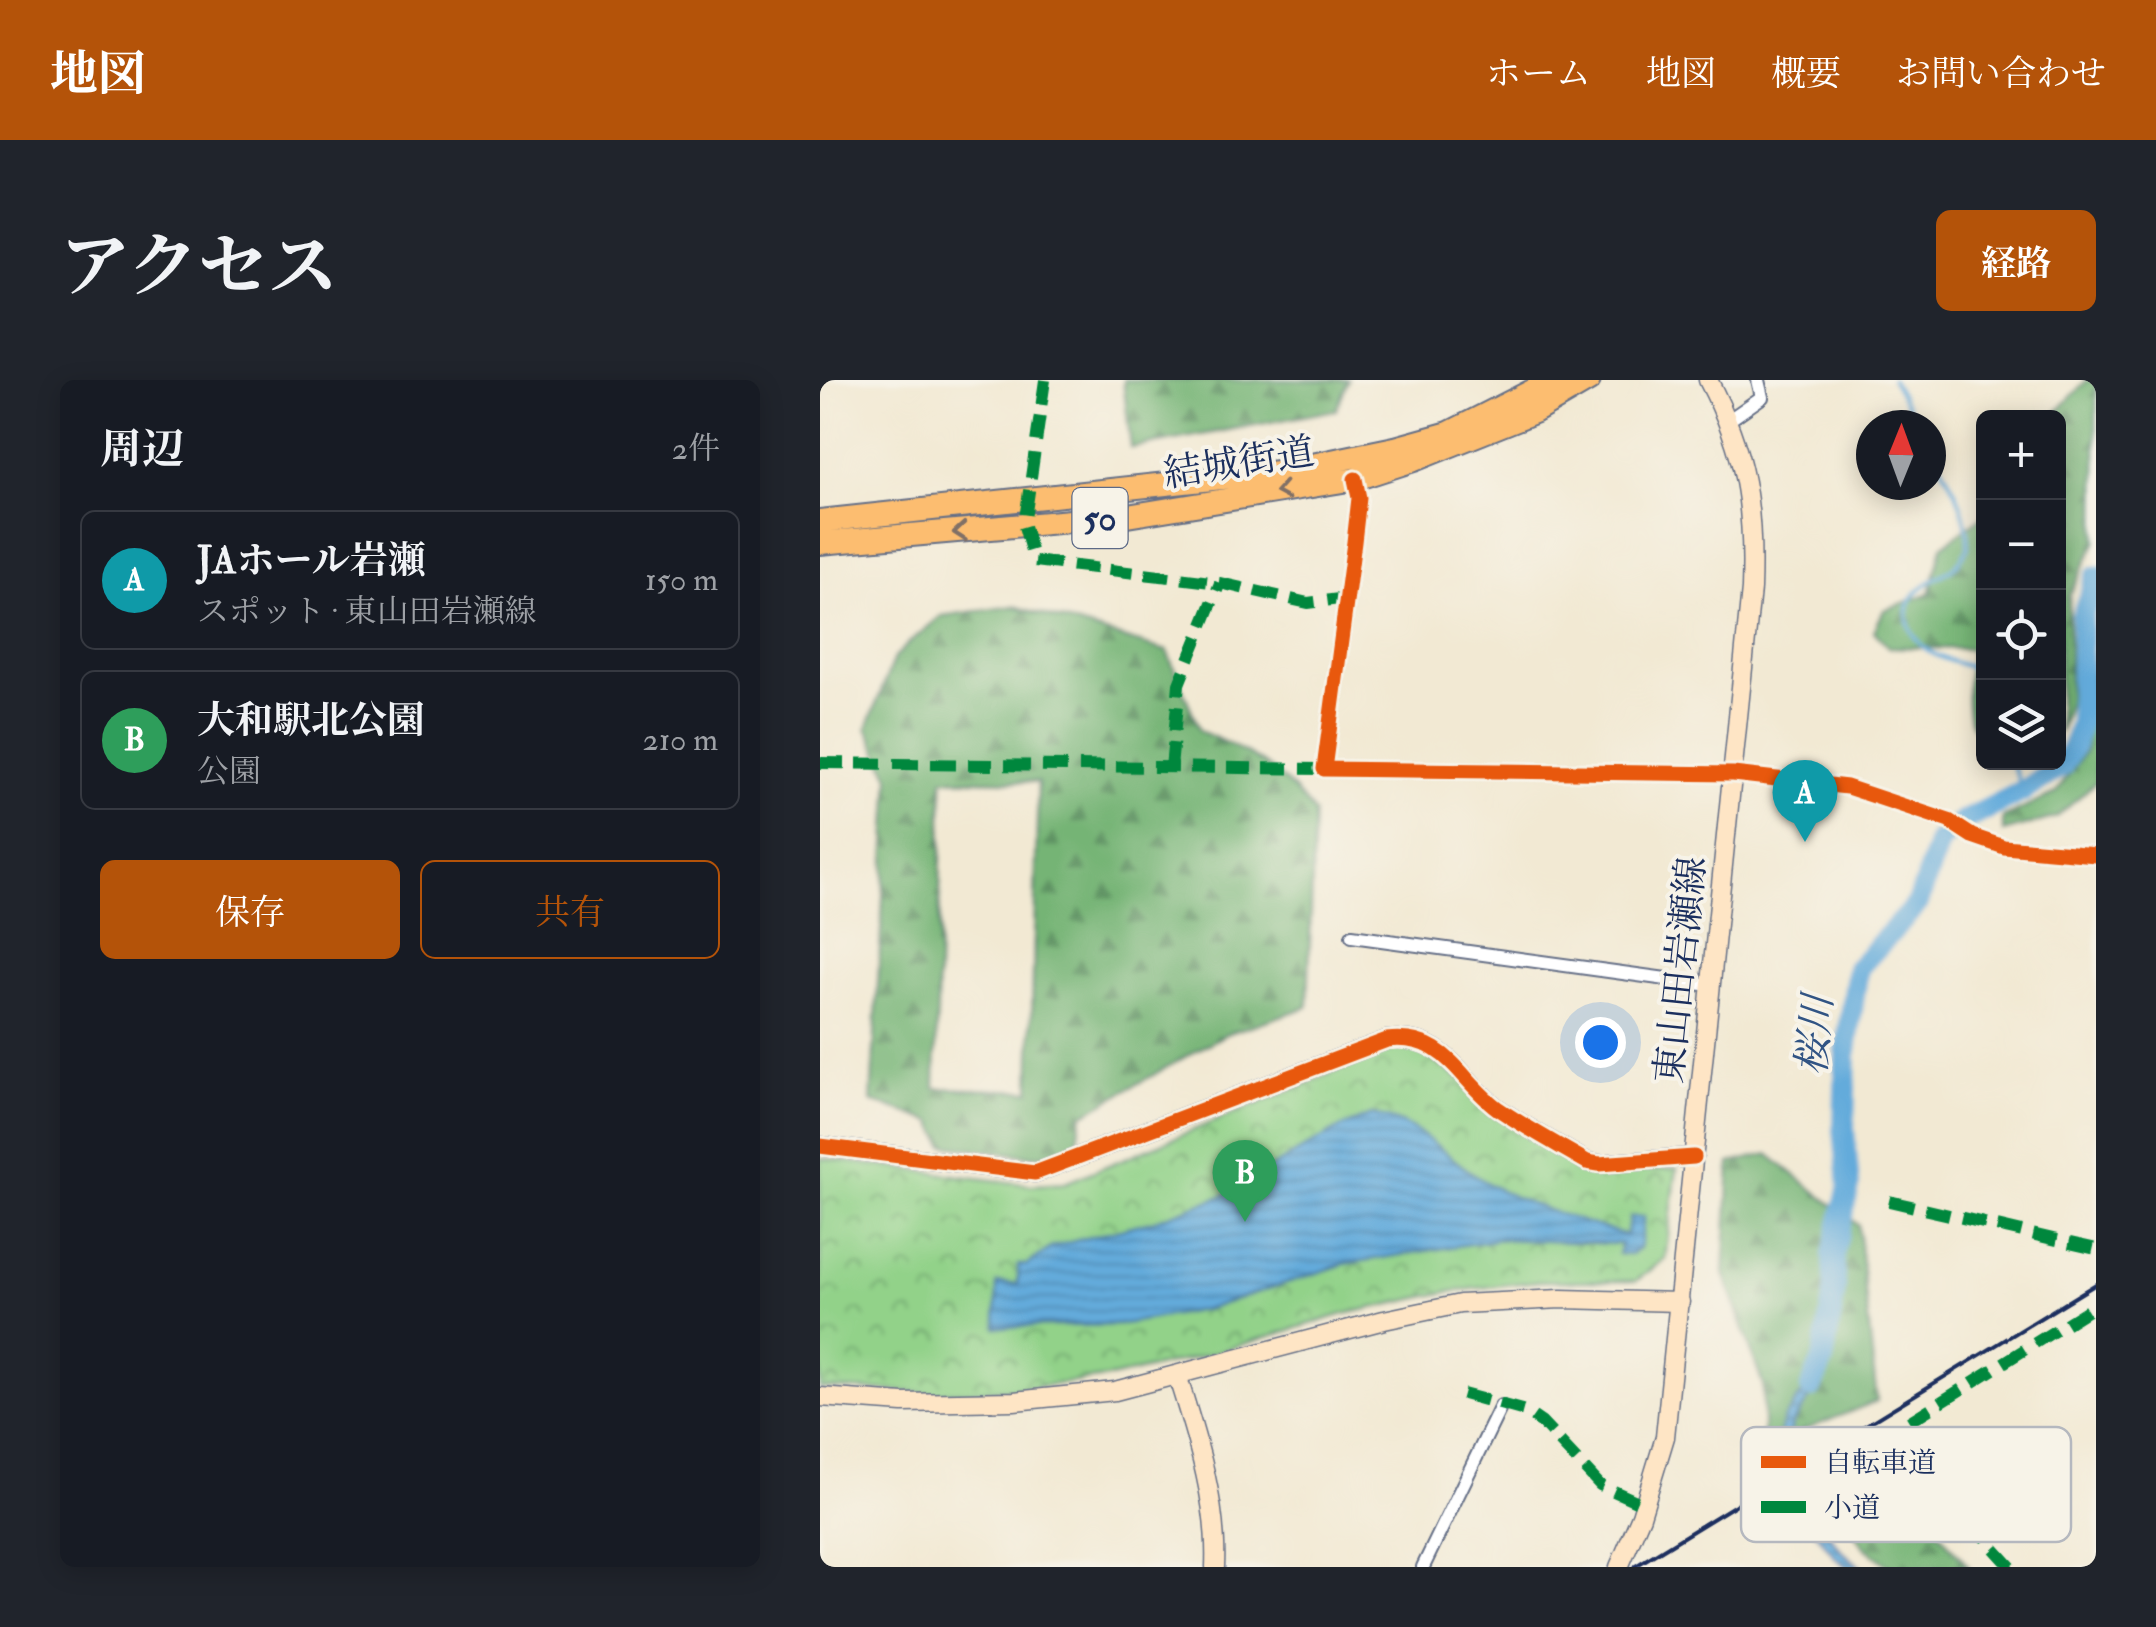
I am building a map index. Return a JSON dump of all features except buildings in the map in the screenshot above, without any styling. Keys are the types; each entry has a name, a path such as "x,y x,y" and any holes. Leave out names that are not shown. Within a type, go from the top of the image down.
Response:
{"highway":[{"name":"結城街道","path":"820,520 1278,472 1449,433 1554,380"},
{"name":"結城街道","path":"820,543 1126,516 1354,479 1414,460 1534,412 1589,380"}],"street":[{"name":"東山田岩瀬線","path":"1619,1567 1642,1516 1665,1437 1753,550 1748,483 1729,420 1708,380"},
{"path":"1729,420 1762,397 1758,380"},
{"path":"1354,479 1359,498 1324,768 1732,774 1847,787 1949,821 1972,836 2004,846 2096,855"},
{"path":"1352,936 1710,985"},
{"path":"820,1146 1035,1173 1387,1040 1399,1039 1443,1053 1498,1110 1587,1162 1694,1157"},
{"path":"820,1397 903,1403 1014,1401 1114,1390 1460,1304 1561,1299 1680,1302"},
{"path":"1176,1374 1201,1452 1216,1543 1215,1567"},
{"path":"1422,1567 1501,1406"}],"green space":[{"path":"1123,380 1348,380 1336,410 1131,448"},
{"path":"2087,380 2096,380 2096,542 2069,596 2066,711 2066,410 2059,410"},
{"path":"1976,521 1976,731 1968,709 1971,649 1888,647 1874,631 1884,610 1930,593 1942,546"},
{"path":"1014,606 1167,651 1200,731 1263,763 1314,813 1308,1007 1226,1034 1082,1115 1076,1151 1031,1156 944,1145 933,1122 871,1101 890,777 867,728 894,658 941,616","holes":["943,779 1038,782 1030,1091 935,1088"]},
{"path":"2096,651 2096,782 2057,817 2003,832 2003,818 2056,793 2085,751"},
{"path":"1395,1047 1423,1051 1567,1158 1594,1173 1677,1168 1665,1259 1636,1281 1537,1281 1447,1292 1344,1314 1203,1356 1114,1377 1017,1389 936,1393 820,1388 820,1158 1032,1185 1065,1183"},
{"path":"1768,1154 1858,1225 1877,1401 1813,1427 1763,1427 1763,1385 1724,1273 1730,1163"},
{"path":"1861,1542 1947,1542 1969,1567 1890,1567"}],"water":[{"path":"1371,1115 1420,1133 1474,1175 1538,1206 1626,1235 1630,1217 1644,1217 1640,1247 1631,1254 1618,1254 1621,1244 1500,1239 1344,1264 1207,1309 1117,1325 996,1327 997,1283 1018,1284 1018,1265 1027,1265 1052,1247 1155,1220 1222,1196 1340,1128"},
{"path":"1818,1359 1827,1362 1791,1427 1782,1427 1784,1418 1804,1392"},
{"path":"1823,1542 1835,1542 1861,1567 1847,1567"}],"waterway":[{"path":"1892,380 1909,410"},
{"path":"1946,475 1962,507 1968,548 1954,567 1915,594 1908,619 1913,635 1932,653 1976,669"},
{"name":"桜川","path":"1811,1388 1823,1360 1835,1288 1833,1255 1849,1186 1844,1129 1846,1051 1858,968 1918,903 1939,841 1962,822 2062,766 2074,745 2080,722 2082,617 2096,577"},
{"path":"2014,770 2023,791"}],"railway":[{"path":"1863,1427 2096,1284"},
{"path":"1634,1567 1741,1501"}],"marked path":[{"path":"1045,380 1024,526 1034,561 1220,583 1308,603 1347,598"},
{"path":"1171,768 1179,684 1220,583"},
{"path":"820,763 1324,769"},
{"path":"1889,1201 2096,1249"},
{"path":"1905,1427 2096,1305"},
{"path":"1463,1394 1525,1411 1542,1423 1600,1485 1645,1505"},
{"path":"1988,1542 2011,1567"}],"cycle path":[{"path":"1355,479 1359,498 1324,769 1733,774 1847,787 1949,821 1972,836 2004,847 2096,855"},
{"path":"820,1146 1035,1173 1387,1040 1408,1040 1439,1052 1500,1110 1587,1162 1694,1157"}],"place":[{"name":"JAホール岩瀬","path":"1805,842"},
{"name":"大和駅北公園","path":"1245,1222"}]}
